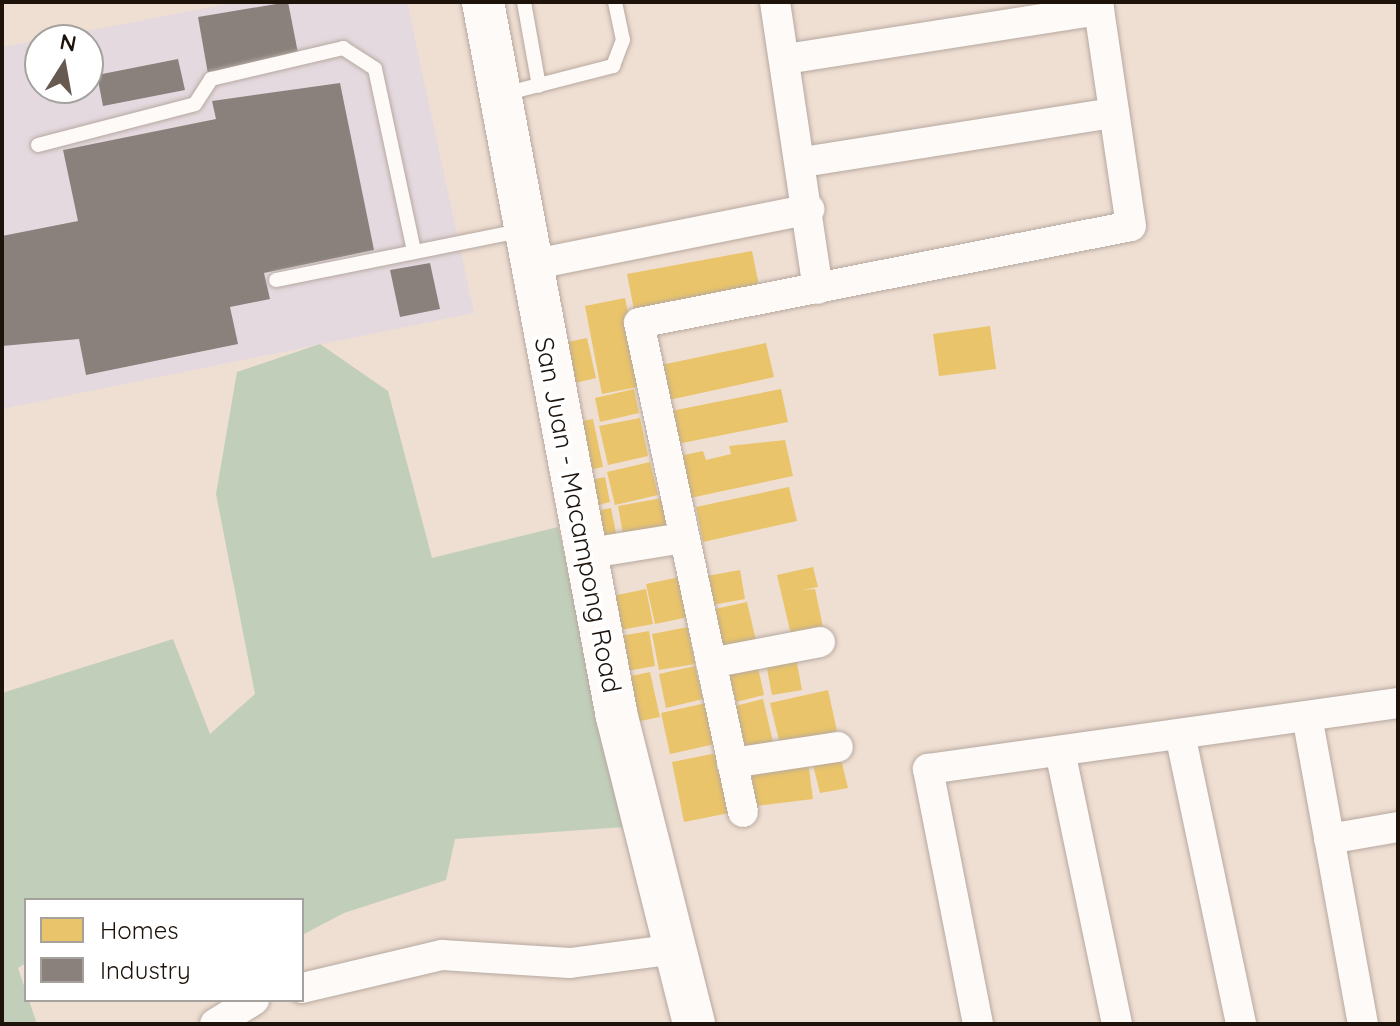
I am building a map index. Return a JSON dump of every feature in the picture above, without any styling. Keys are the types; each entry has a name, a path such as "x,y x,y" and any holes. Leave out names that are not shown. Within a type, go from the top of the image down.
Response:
{"street":[{"name":"San Juan - Macampong Road","path":"483,2 519,91 527,247 584,554 694,1024"},
{"path":"775,2 803,162 818,289"},
{"path":"743,812 639,323 1131,226 1099,6 786,59"},
{"path":"803,162 1114,113"},
{"path":"527,247 809,209"},
{"path":"584,554 683,538"},
{"path":"711,663 820,642"},
{"path":"978,1024 928,769 1398,703"},
{"path":"1307,716 1363,1024"},
{"path":"1180,734 1241,1024"},
{"path":"732,763 838,747"},
{"path":"1060,751 1117,1024"},
{"path":"1329,839 1398,827"},
{"path":"304,988 442,955 570,963 677,949"},
{"path":"215,1024 251,1002"}],"lane":[{"path":"524,2 519,91 613,66 621,56 615,2"},
{"path":"38,145 195,104 211,79 343,48 375,69 414,251"},
{"path":"276,280 414,251 527,247"}],"shaded area":[{"path":"237,2 407,2 474,313 2,409 2,47 24,43 24,104 104,104 104,27"}],"green space":[{"path":"320,344 388,391 432,558 558,527 624,827 455,839 446,880 344,913 304,934 304,898 24,898 24,964 18,968 24,986 24,1002 30,1002 37,1024 2,1024 2,693 173,639 210,734 255,694 216,494 237,372"}],"building: Homes":[{"path":"752,251 760,291 635,315 627,274"},
{"path":"625,298 643,386 602,394 585,306"},
{"path":"990,326 996,369 939,376 933,334"},
{"path":"587,338 596,378 563,386 553,345"},
{"path":"766,343 774,377 669,400 661,365"},
{"path":"634,389 639,413 600,422 595,398"},
{"path":"781,389 788,422 677,444 671,411"},
{"path":"640,418 648,456 608,465 599,426"},
{"path":"593,419 603,467 573,473 563,425"},
{"path":"785,440 793,476 690,498 680,456 703,451 706,460 731,454 729,446"},
{"path":"650,462 658,495 615,505 607,472"},
{"path":"605,477 610,502 583,509 577,483"},
{"path":"789,487 797,521 703,542 696,507"},
{"path":"662,498 669,536 625,545 618,506"},
{"path":"611,508 618,543 587,549 580,514"},
{"path":"813,567 818,587 802,590 815,589 824,632 792,639 777,575"},
{"path":"740,570 745,599 712,605 707,576"},
{"path":"685,576 693,616 655,624 646,584"},
{"path":"646,589 653,624 615,631 608,597"},
{"path":"747,602 757,645 724,652 715,609"},
{"path":"688,627 695,664 659,670 652,634"},
{"path":"649,631 655,666 615,673 609,638"},
{"path":"796,658 802,690 772,695 766,663"},
{"path":"757,663 764,695 736,702 728,670"},
{"path":"695,666 703,699 666,708 659,674"},
{"path":"650,672 660,717 626,724 617,679"},
{"path":"828,690 837,731 780,744 770,703"},
{"path":"763,699 773,742 746,749 735,706"},
{"path":"706,703 715,744 670,754 661,713"},
{"path":"717,753 729,813 684,822 672,762"},
{"path":"840,755 848,788 820,793 812,761"},
{"path":"808,762 813,799 756,806 751,770"}],"building: Industry":[{"path":"288,2 299,58 208,74 198,17"},
{"path":"178,59 185,90 103,106 104,74"},
{"path":"340,83 374,250 264,273 270,299 230,307 238,344 86,375 79,339 2,346 2,236 78,221 63,150 216,119 212,101"},
{"path":"430,263 440,309 400,317 390,270"}]}
